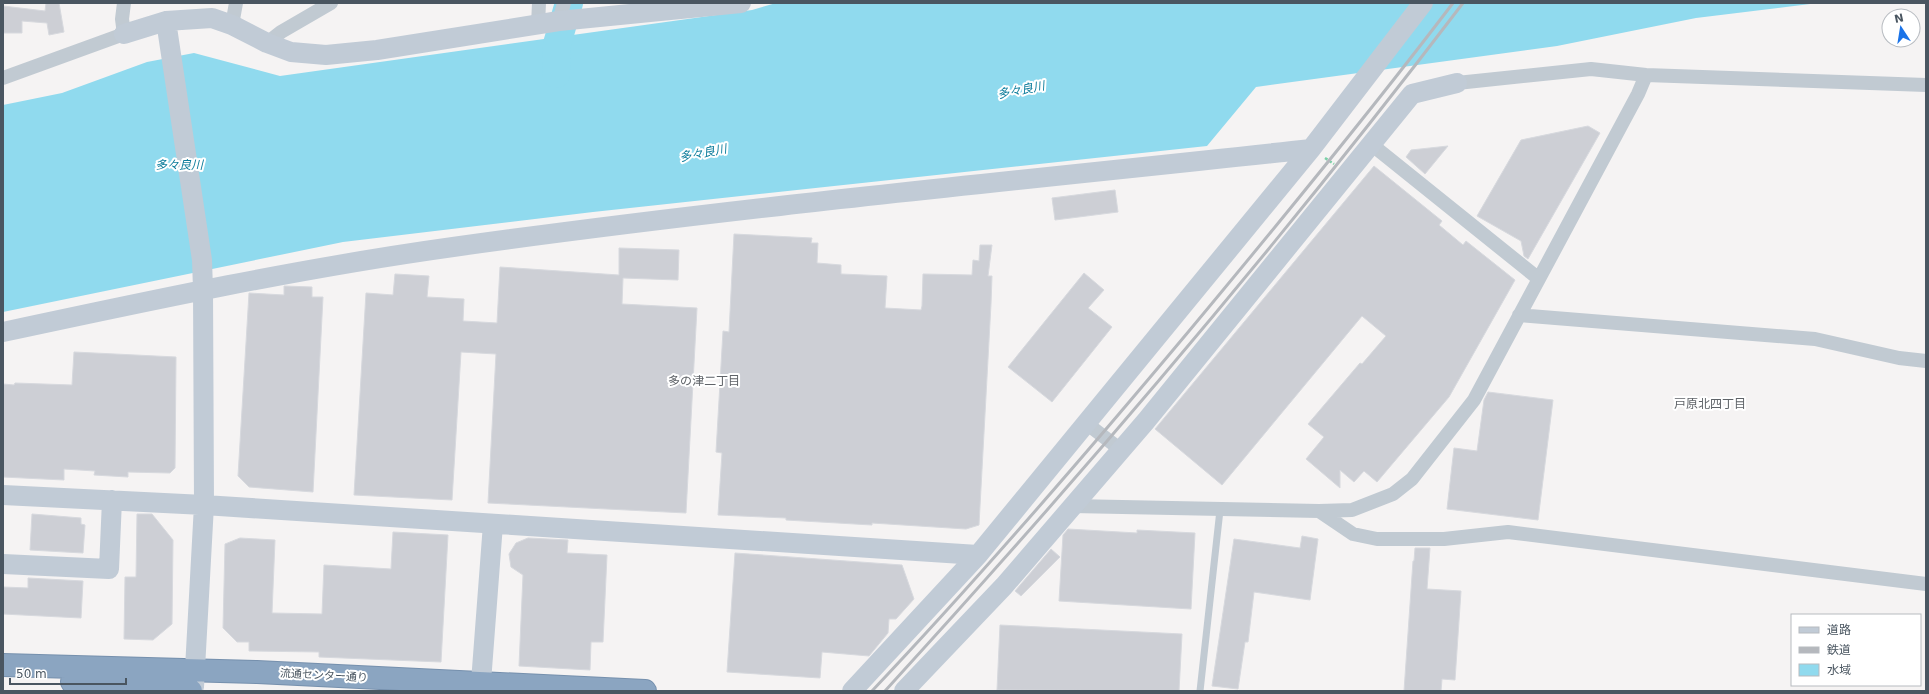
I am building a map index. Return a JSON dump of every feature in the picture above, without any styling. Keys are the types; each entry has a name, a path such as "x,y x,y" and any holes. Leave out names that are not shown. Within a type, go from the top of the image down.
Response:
{"highway":[{"name":"流通センター通り","path":"3,666 193,684 257,672 645,691"},
{"path":"3,675 193,684"}],"street":[{"path":"124,3 122,19 124,34"},
{"path":"232,25 236,3"},
{"path":"267,43 282,32 331,3"},
{"path":"538,25 539,3"},
{"path":"3,78 124,34 166,22 212,18 232,25 267,43 290,52 326,55 377,50 538,25 562,12 727,6 742,3"},
{"path":"852,691 978,554 1311,149 1423,3"},
{"path":"166,22 202,260 204,505 193,684"},
{"path":"904,691 1004,586 1121,450 1412,94 1457,83 1591,69 1646,75 1926,85"},
{"path":"1072,506 1220,510 1352,510 1394,494 1412,478 1474,400 1638,94 1646,75"},
{"path":"1371,144 1539,279"},
{"path":"3,332 203,289 451,247 714,213 1311,149"},
{"path":"1519,316 1815,339 1899,358 1926,361"},
{"path":"1086,423 1121,450"},
{"path":"3,495 204,505 978,554"},
{"path":"3,564 109,569 112,500"},
{"path":"1319,511 1353,534 1377,539 1444,539 1508,532 1926,584"},
{"path":"481,682 493,524"}],"lane":[{"path":"1200,691 1220,510"}],"path":[{"path":"1311,149 1348,174"}],"water":[{"name":"多々良川","path":"776,3 1818,3 1696,18 1557,46 1256,87 1207,146 593,212 343,242 3,312 3,105 62,93 147,62 194,53 280,76 752,10"}],"building":[{"path":"46,3 59,3 64,32 49,35 47,23 22,21 22,33 3,33 3,6 45,11"},
{"path":"1588,126 1600,133 1528,259 1524,256 1521,241 1477,216 1521,140"},
{"path":"1448,146 1425,174 1406,157 1411,150"},
{"path":"1374,166 1442,221 1439,225 1463,245 1466,241 1515,280 1449,397 1377,482 1364,471 1354,482 1340,470 1340,488 1306,459 1324,437 1308,424 1360,363 1362,364 1386,336 1362,316 1222,485 1155,429"},
{"path":"1115,190 1118,212 1055,220 1052,198"},
{"path":"734,234 812,238 811,243 818,243 817,263 841,265 841,274 887,276 885,308 921,310 923,274 972,275 973,260 979,261 980,245 992,245 988,276 992,276 991,304 979,525 966,529 872,523 872,525 786,520 786,518 718,515 722,453 716,452 723,331 729,332"},
{"path":"619,248 679,250 678,280 623,278 622,304 697,308 686,513 488,503 496,354 461,352 452,500 354,495 366,293 393,295 395,274 429,276 427,297 464,299 463,321 497,323 500,267 619,275"},
{"path":"1084,273 1104,290 1088,308 1112,327 1052,402 1008,367"},
{"path":"284,286 312,287 312,297 323,297 313,492 249,487 238,476 249,293 284,295"},
{"path":"74,352 176,357 175,468 170,473 128,472 128,477 94,475 95,471 64,469 64,480 3,477 3,384 72,385"},
{"path":"1488,392 1553,400 1538,520 1447,509 1454,448 1477,451 1484,400"},
{"path":"32,514 81,518 81,524 85,525 83,553 30,550"},
{"path":"137,514 152,514 173,540 172,624 153,640 124,639 125,577 136,577"},
{"path":"1068,529 1137,533 1137,530 1195,533 1191,609 1059,601 1063,535"},
{"path":"393,532 448,535 441,662 319,657 319,652 249,651 249,642 237,642 223,628 225,544 240,538 275,540 272,613 322,614 324,565 391,569"},
{"path":"1302,536 1318,539 1310,600 1254,592 1248,642 1245,642 1238,689 1212,686 1234,539 1300,548"},
{"path":"528,538 568,540 567,553 607,555 603,642 591,642 590,670 519,666 523,575 511,567 509,554 516,543"},
{"path":"1415,548 1430,548 1427,589 1461,591 1455,680 1442,679 1441,691 1404,691"},
{"path":"1051,549 1060,557 1021,596 1015,591"},
{"path":"735,553 902,565 914,599 896,619 889,619 888,633 869,656 822,652 820,678 727,672"},
{"path":"28,578 83,581 81,618 3,614 3,587 28,588"},
{"path":"1000,625 1182,634 1179,691 997,690"}],"waterway":[{"path":"556,74 557,44 569,3"}],"railway":[{"path":"872,691 993,559 1150,377 1323,168 1453,3"},
{"path":"885,691 1035,524 1182,353 1325,180 1463,3"}],"district":[{"name":"多の津二丁目","path":"704,381"},
{"name":"戸原北四丁目","path":"1710,404"}]}
